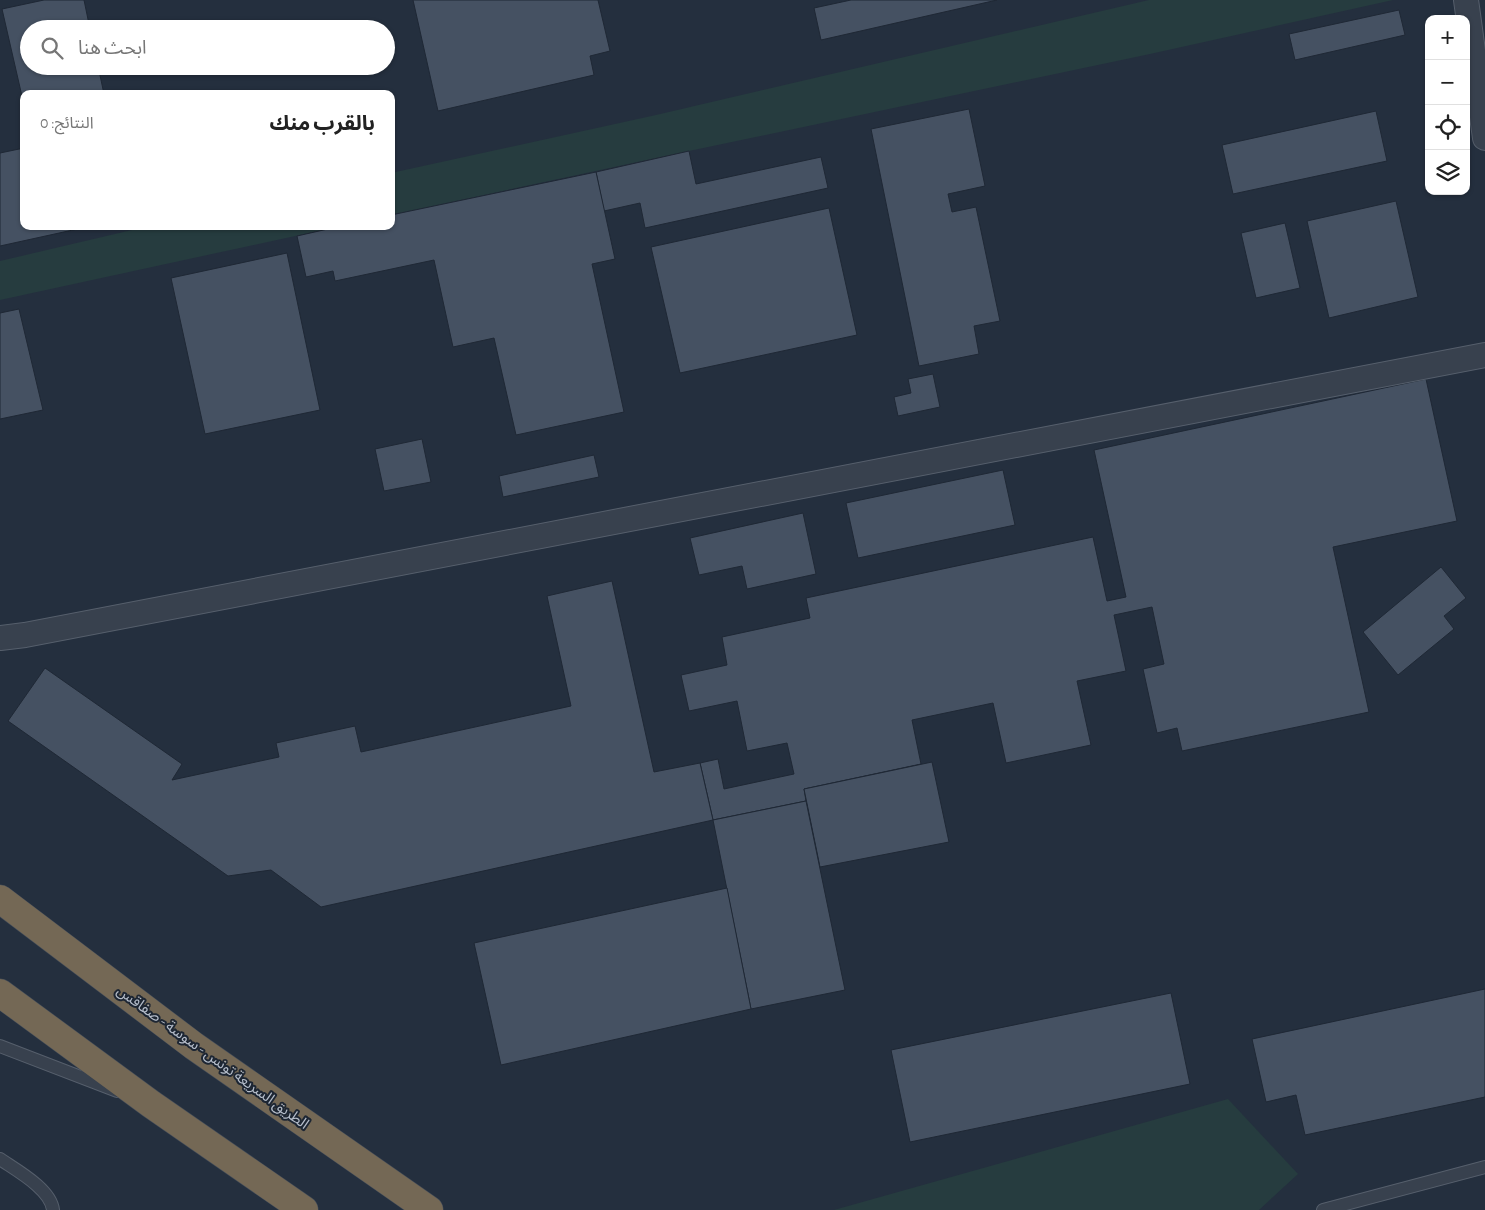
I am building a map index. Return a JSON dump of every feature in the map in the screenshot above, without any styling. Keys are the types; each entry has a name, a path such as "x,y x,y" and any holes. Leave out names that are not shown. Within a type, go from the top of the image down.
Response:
{"highway":[{"name":"الطريق السريعة تونس - سوسة - صفاقس","path":"0,899 194,1046 429,1210"},
{"path":"0,994 151,1104 304,1210"}],"street":[{"path":"1466,0 1485,138"},
{"path":"0,638 25,635 1485,356"}],"lane":[{"path":"0,1046 151,1104"},
{"path":"0,1159 39,1187 47,1195 53,1210"},
{"path":"1323,1210 1485,1167"}],"green space":[{"path":"1149,0 1393,0 1150,54 395,214 395,172 656,115"},
{"path":"132,230 323,230 0,300 0,261"},
{"path":"1228,1099 1298,1174 1259,1210 834,1210"}],"building":[{"path":"44,0 84,0 88,20 20,20 20,75 100,75 103,90 21,90 2,9"},
{"path":"413,0 598,0 610,51 590,56 594,75 438,111"},
{"path":"851,0 997,0 821,40 814,8"},
{"path":"1399,10 1405,35 1295,60 1289,34"},
{"path":"969,109 985,186 948,194 952,212 976,207 1000,321 974,326 979,354 919,366 871,129"},
{"path":"1376,111 1387,161 1233,194 1222,145"},
{"path":"20,149 20,230 73,230 0,246 0,153"},
{"path":"689,151 696,184 821,157 828,188 645,228 640,203 604,211 596,172"},
{"path":"596,172 615,259 592,264 624,412 516,435 494,338 453,347 434,260 335,281 333,271 306,277 297,236 323,230 395,230 395,214"},
{"path":"1396,201 1418,297 1329,318 1307,221"},
{"path":"829,208 857,335 680,373 651,247"},
{"path":"1285,223 1300,288 1256,298 1241,233"},
{"path":"287,253 320,410 205,434 171,278"},
{"path":"19,309 43,410 0,419 0,313"},
{"path":"933,374 940,407 898,416 894,397 911,393 908,379"},
{"path":"1426,379 1457,521 1333,547 1369,712 1182,751 1177,728 1157,733 1143,669 1164,664 1152,607 1114,615 1126,671 1077,681 1091,745 1006,763 993,703 912,720 921,764 804,789 806,801 713,820 700,763 718,759 724,789 794,774 787,743 747,751 737,701 689,711 681,675 727,665 722,637 810,618 806,598 1093,537 1107,601 1126,597 1094,450"},
{"path":"422,439 431,482 384,491 375,449"},
{"path":"594,455 599,477 503,497 499,476"},
{"path":"1003,470 1015,525 858,558 846,503"},
{"path":"803,513 816,574 747,589 742,566 699,575 690,538"},
{"path":"1441,567 1466,598 1444,616 1454,629 1398,675 1363,632"},
{"path":"612,581 654,772 700,763 713,820 321,907 271,870 228,876 8,721 45,668 182,764 172,780 279,757 276,743 355,726 361,752 571,706 547,596"},
{"path":"932,762 949,842 820,867 804,789"},
{"path":"806,801 845,990 751,1009 713,820"},
{"path":"727,888 751,1009 501,1065 474,943"},
{"path":"1485,989 1485,1097 1305,1135 1296,1095 1266,1102 1252,1039"},
{"path":"1171,993 1190,1084 910,1142 891,1050"}]}
